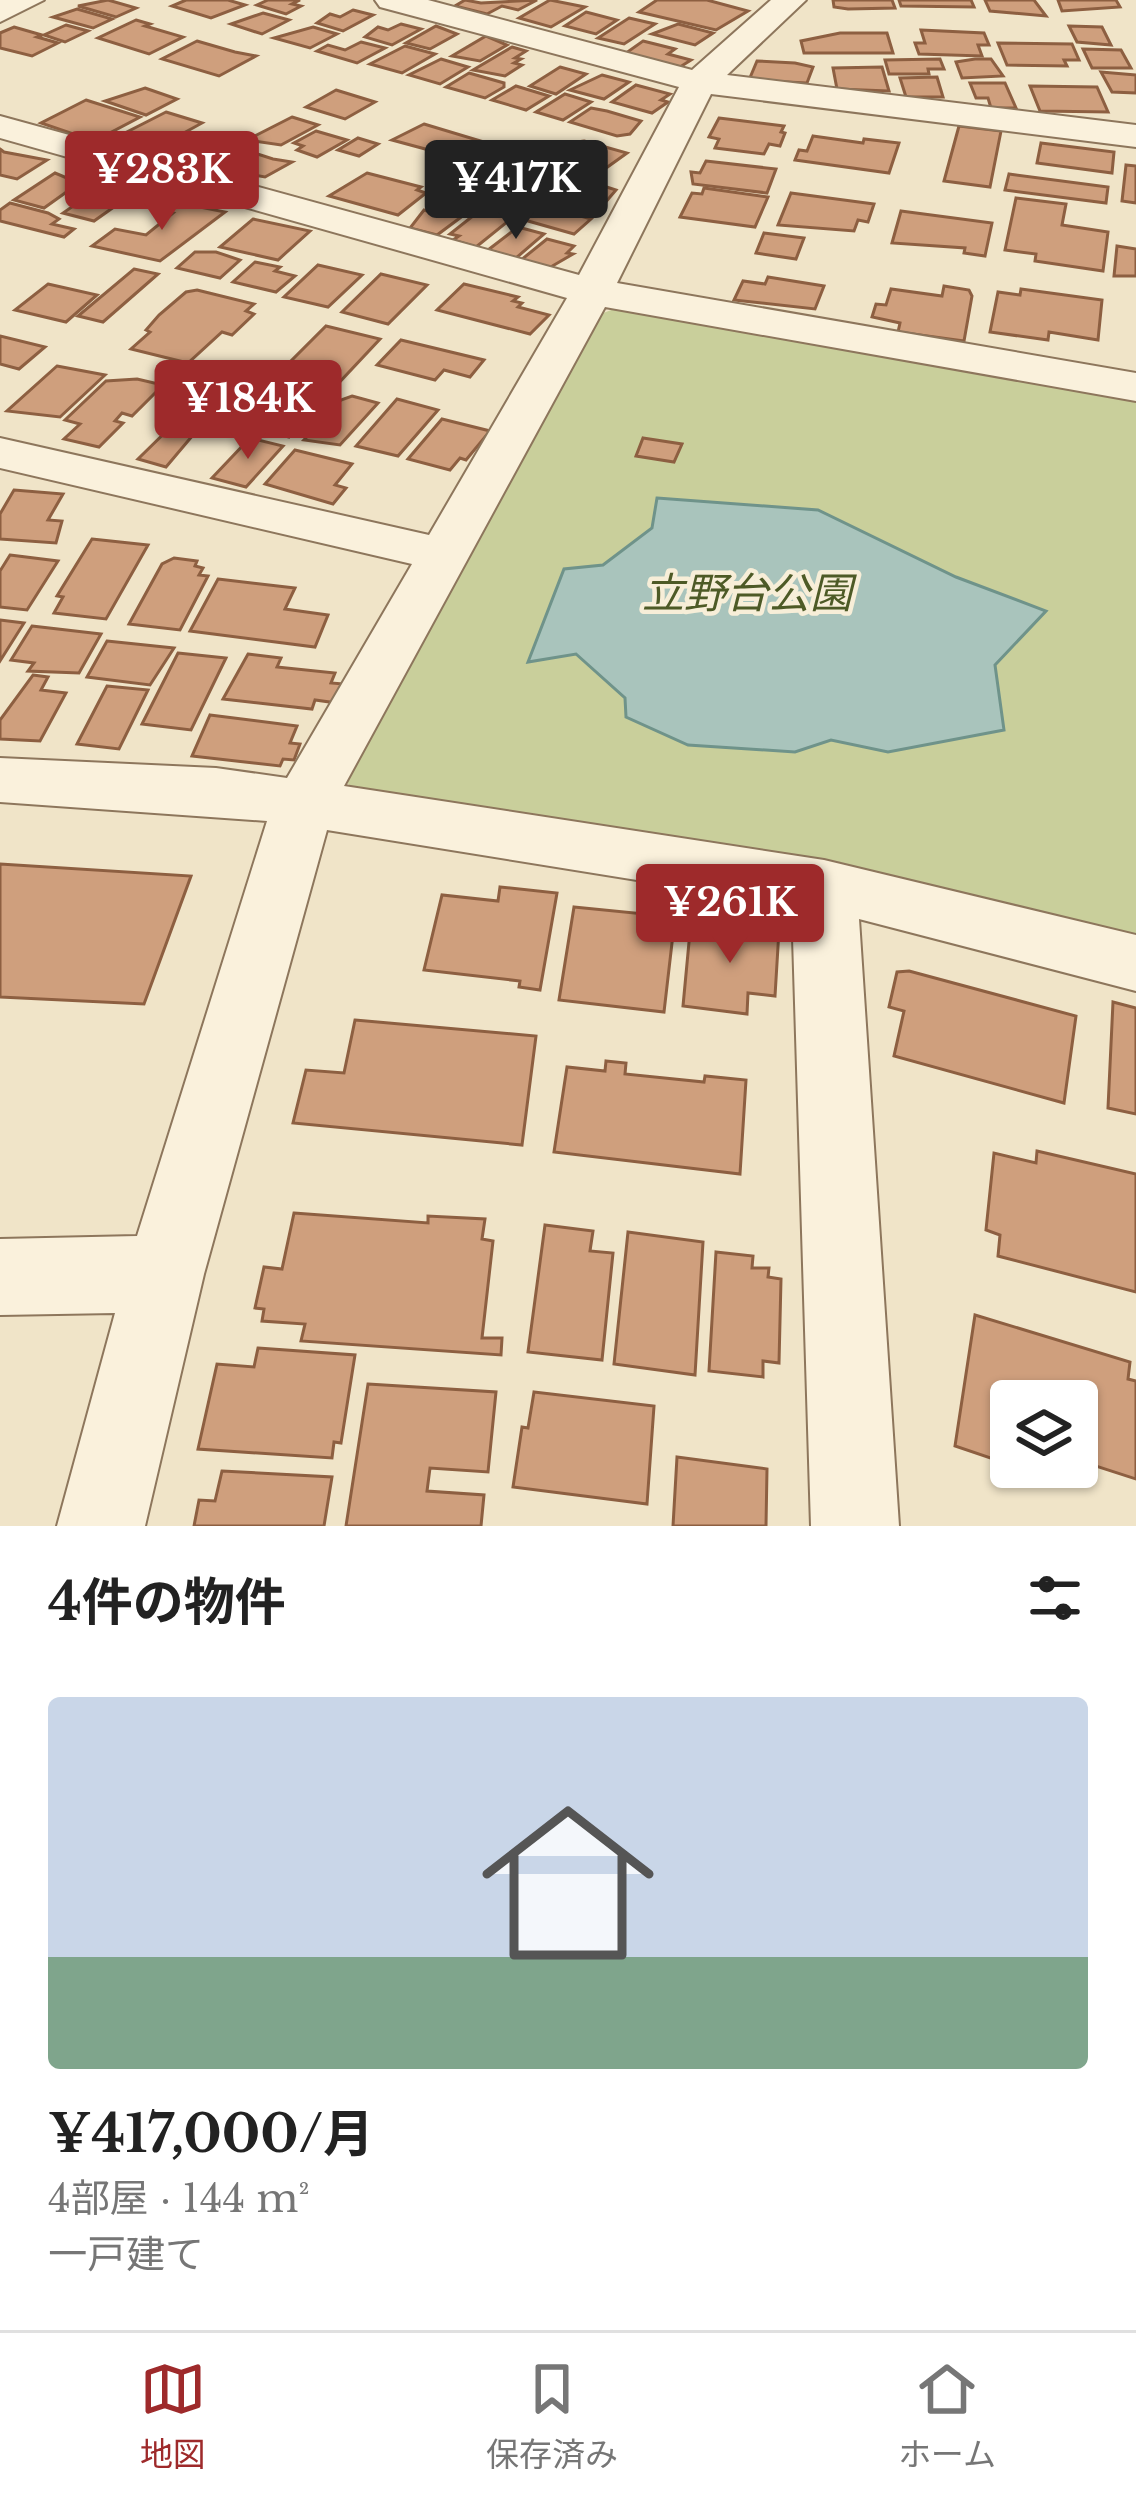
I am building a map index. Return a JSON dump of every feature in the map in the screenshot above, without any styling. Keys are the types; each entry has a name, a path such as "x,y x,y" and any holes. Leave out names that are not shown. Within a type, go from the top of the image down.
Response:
{"street":[{"path":"0,12 28,0"},
{"path":"101,1526 165,1274 303,804 589,291 699,82 790,0"},
{"path":"403,1 699,82 1136,136"},
{"path":"0,127 589,291 1136,387"},
{"path":"0,453 443,555"},
{"path":"0,780 216,790 578,842 824,885 1136,963"},
{"path":"824,885 855,1526"},
{"path":"0,1277 165,1274"}],"green space":[{"name":"立野台公園","path":"614,309 1136,401 1136,949 354,791 342,776 598,315"}],"water":[{"path":"657,498 818,510 956,577 1046,611 995,665 1004,730 888,752 831,740 795,752 688,745 626,717 625,698 576,654 528,662 564,569 603,565 652,528"}],"building":[{"path":"108,0 136,8 116,17 78,6"},
{"path":"186,0 245,5 211,18 172,6"},
{"path":"268,0 300,0 292,4 301,6 286,14 257,5"},
{"path":"465,0 537,0 518,10 502,6 487,14 455,6"},
{"path":"550,0 585,7 551,27 519,18"},
{"path":"657,0 707,0 748,11 716,30 639,12"},
{"path":"833,0 892,0 895,8 848,9 834,7"},
{"path":"899,0 971,0 974,7 901,6"},
{"path":"985,0 1034,0 1046,16 990,11"},
{"path":"1058,0 1116,0 1120,7 1062,11"},
{"path":"77,9 112,19 93,28 53,17"},
{"path":"353,10 373,15 343,31 317,23 330,14 340,17"},
{"path":"586,12 617,20 596,34 565,26"},
{"path":"263,13 289,20 262,34 231,24"},
{"path":"629,18 655,24 624,44 598,38"},
{"path":"136,20 183,37 149,54 98,38"},
{"path":"401,24 421,29 392,45 365,37 378,27 388,30"},
{"path":"678,24 713,33 695,45 652,34"},
{"path":"66,25 88,31 65,42 44,35"},
{"path":"436,26 457,34 430,49 406,43"},
{"path":"1069,26 1102,27 1111,45 1077,42"},
{"path":"14,27 58,43 32,56 0,48 0,33"},
{"path":"313,27 337,34 310,48 274,38"},
{"path":"921,30 984,33 989,45 978,45 982,56 919,54 915,43 925,43"},
{"path":"840,33 887,33 893,53 804,53 801,41"},
{"path":"486,36 507,45 480,61 452,56"},
{"path":"197,41 256,56 219,76 162,59"},
{"path":"643,41 675,49 668,54 691,60 680,67 626,53"},
{"path":"361,42 385,48 357,63 317,51 328,45 345,50"},
{"path":"998,43 1072,44 1079,60 1064,60 1067,66 1007,65"},
{"path":"405,46 435,54 402,73 370,64"},
{"path":"512,47 526,51 515,58 521,59 514,63 522,65 505,76 473,70"},
{"path":"1083,49 1121,50 1131,68 1092,68"},
{"path":"441,59 468,67 440,84 409,75"},
{"path":"940,59 944,69 928,69 929,74 889,74 885,60"},
{"path":"991,59 1003,76 962,78 956,62"},
{"path":"757,61 813,67 807,83 749,80"},
{"path":"560,67 586,74 556,94 530,86"},
{"path":"882,67 889,91 837,89 833,68"},
{"path":"1101,72 1136,75 1136,93 1112,92"},
{"path":"469,73 504,83 504,87 485,98 446,87"},
{"path":"602,75 629,82 604,99 570,90"},
{"path":"937,77 943,97 906,97 900,78"},
{"path":"970,83 1005,83 1016,108 991,108 988,98 976,98"},
{"path":"636,85 670,94 661,100 668,102 652,113 612,102"},
{"path":"516,86 549,96 526,110 492,100"},
{"path":"1030,86 1097,87 1108,112 1040,111"},
{"path":"145,88 177,99 146,115 105,101"},
{"path":"336,90 375,102 345,119 306,107"},
{"path":"565,94 591,102 563,120 536,112"},
{"path":"86,100 140,117 102,137 85,138 41,123"},
{"path":"591,108 641,121 630,134 617,136 570,122"},
{"path":"166,112 202,123 169,141 154,143 125,133"},
{"path":"292,117 318,125 281,145 247,140"},
{"path":"719,118 784,126 781,132 785,133 780,146 769,144 764,154 715,148 719,139 709,137"},
{"path":"424,124 504,148 481,164 392,140"},
{"path":"959,126 1001,131 990,187 944,181"},
{"path":"316,131 347,140 317,157 297,150 303,146 294,143"},
{"path":"813,136 899,143 889,173 795,160 799,150 807,151"},
{"path":"358,138 378,144 359,156 338,150"},
{"path":"584,141 627,153 588,181 616,190 604,204 531,179 540,173 531,170 570,143"},
{"path":"1041,143 1114,152 1112,173 1037,163"},
{"path":"0,149 47,160 17,179 0,175"},
{"path":"248,151 292,162 265,177 223,169"},
{"path":"706,161 776,169 767,193 693,184 691,172 700,173"},
{"path":"1126,165 1136,166 1136,203 1122,201"},
{"path":"55,173 79,183 44,208 14,200"},
{"path":"367,173 421,187 417,190 426,193 398,215 329,196"},
{"path":"1009,174 1108,187 1106,203 1005,190"},
{"path":"473,175 528,191 500,208 449,193"},
{"path":"102,186 128,197 94,221 63,213"},
{"path":"704,188 768,197 755,227 680,217 692,193 702,194"},
{"path":"791,193 874,204 868,222 858,220 854,231 778,225"},
{"path":"1016,198 1066,204 1062,225 1108,232 1103,271 1035,261 1036,254 1005,250"},
{"path":"445,201 472,209 437,235 410,228 424,210 431,212"},
{"path":"175,202 225,212 160,261 92,246 115,229 146,235 173,213 163,211"},
{"path":"10,203 48,213 59,219 52,224 74,229 64,237 0,221 0,210"},
{"path":"539,204 591,219 574,234 521,219"},
{"path":"483,208 512,218 476,247 453,240 459,236 450,234"},
{"path":"901,211 992,223 985,256 964,253 965,248 892,243"},
{"path":"253,219 310,231 278,260 220,247"},
{"path":"518,227 544,234 516,258 488,250"},
{"path":"764,233 804,238 796,259 756,253"},
{"path":"547,239 574,246 567,253 573,254 549,268 521,260"},
{"path":"1117,246 1136,249 1136,276 1114,276"},
{"path":"195,252 216,252 240,260 220,278 177,268"},
{"path":"255,262 295,276 276,292 233,282"},
{"path":"318,265 362,275 328,307 284,297"},
{"path":"134,269 158,274 103,322 78,316"},
{"path":"381,274 427,285 388,324 342,312"},
{"path":"768,277 824,286 815,309 734,300 743,281 765,284"},
{"path":"48,284 97,295 66,322 15,310"},
{"path":"464,284 518,297 513,301 522,303 518,307 549,315 530,334 437,310"},
{"path":"944,286 969,290 972,296 964,341 898,332 900,323 872,317 876,304 886,305 891,289 942,296"},
{"path":"1021,289 1102,300 1098,340 1049,332 1048,340 990,332 998,292 1020,295"},
{"path":"197,290 254,304 246,311 254,314 232,335 222,332 188,363 131,349 150,332 146,330 159,315 186,292"},
{"path":"326,326 380,339 334,388 310,382 303,389 271,381"},
{"path":"0,336 45,347 19,369 0,364"},
{"path":"401,340 484,360 470,377 444,370 435,380 377,365"},
{"path":"57,366 105,375 60,417 7,411"},
{"path":"137,379 163,385 132,416 122,413 115,421 123,423 99,447 64,439 80,424 65,420 106,381"},
{"path":"218,381 254,393 223,416 190,408"},
{"path":"275,391 317,406 289,437 242,425"},
{"path":"352,396 378,403 340,445 304,440 341,400"},
{"path":"397,399 438,410 398,456 356,446"},
{"path":"182,416 204,422 166,467 138,459"},
{"path":"442,419 490,431 466,460 460,458 450,470 408,459"},
{"path":"250,438 283,446 246,487 212,478"},
{"path":"643,438 682,444 674,462 636,456"},
{"path":"295,450 352,464 335,485 346,488 333,504 265,484"},
{"path":"14,490 63,494 48,520 62,521 56,543 0,539 0,514"},
{"path":"92,539 148,545 106,619 54,613 63,597 57,596"},
{"path":"10,555 58,561 27,610 0,607 0,571"},
{"path":"174,558 197,561 195,566 203,568 199,575 208,576 180,630 129,624 162,564"},
{"path":"218,579 295,588 285,609 328,615 315,647 190,631"},
{"path":"0,620 24,623 0,661"},
{"path":"32,626 101,634 79,673 28,671 34,663 11,660"},
{"path":"107,641 174,648 150,685 87,677"},
{"path":"178,653 226,658 191,730 142,724"},
{"path":"248,654 281,658 277,667 335,673 331,683 344,684 337,703 315,700 312,709 223,699"},
{"path":"33,675 48,677 41,690 66,693 40,741 0,739 0,720"},
{"path":"107,686 148,690 119,749 77,744"},
{"path":"210,715 297,726 290,743 300,744 294,760 283,759 280,766 192,756"},
{"path":"0,864 191,876 144,1004 0,997"},
{"path":"500,887 557,893 540,990 519,987 520,981 424,970 442,895 498,901"},
{"path":"574,907 675,917 664,1012 559,1000"},
{"path":"691,921 779,930 775,996 748,993 747,1014 683,1006"},
{"path":"909,971 1076,1016 1064,1103 894,1056 904,1011 889,1007 897,972"},
{"path":"1113,1002 1136,1008 1136,1114 1108,1108"},
{"path":"355,1020 536,1036 522,1145 293,1123 306,1070 344,1073"},
{"path":"606,1061 626,1063 625,1074 704,1082 705,1076 746,1080 740,1174 554,1152 567,1067 605,1071"},
{"path":"1037,1151 1136,1174 1136,1292 998,1256 1000,1235 986,1230 994,1153 1036,1163"},
{"path":"294,1213 428,1223 428,1216 485,1219 482,1239 493,1241 482,1338 502,1338 501,1355 301,1341 305,1324 262,1321 264,1309 255,1308 264,1267 282,1269"},
{"path":"545,1225 593,1231 590,1251 613,1253 602,1360 528,1352"},
{"path":"628,1232 703,1242 695,1375 614,1364"},
{"path":"716,1252 753,1256 752,1268 769,1268 768,1277 781,1279 779,1363 763,1361 763,1377 709,1371"},
{"path":"975,1315 1130,1362 1128,1379 1136,1381 1136,1479 1098,1467 1098,1380 990,1380 990,1458 955,1446"},
{"path":"258,1348 355,1355 341,1443 334,1442 332,1458 198,1449 217,1364 254,1367"},
{"path":"368,1384 496,1392 488,1472 430,1468 427,1491 484,1495 481,1526 346,1526"},
{"path":"534,1392 654,1406 647,1504 513,1487 522,1427 528,1428"},
{"path":"677,1457 767,1469 766,1526 673,1526"},
{"path":"222,1471 332,1477 324,1526 194,1526 199,1500 215,1501"}]}
